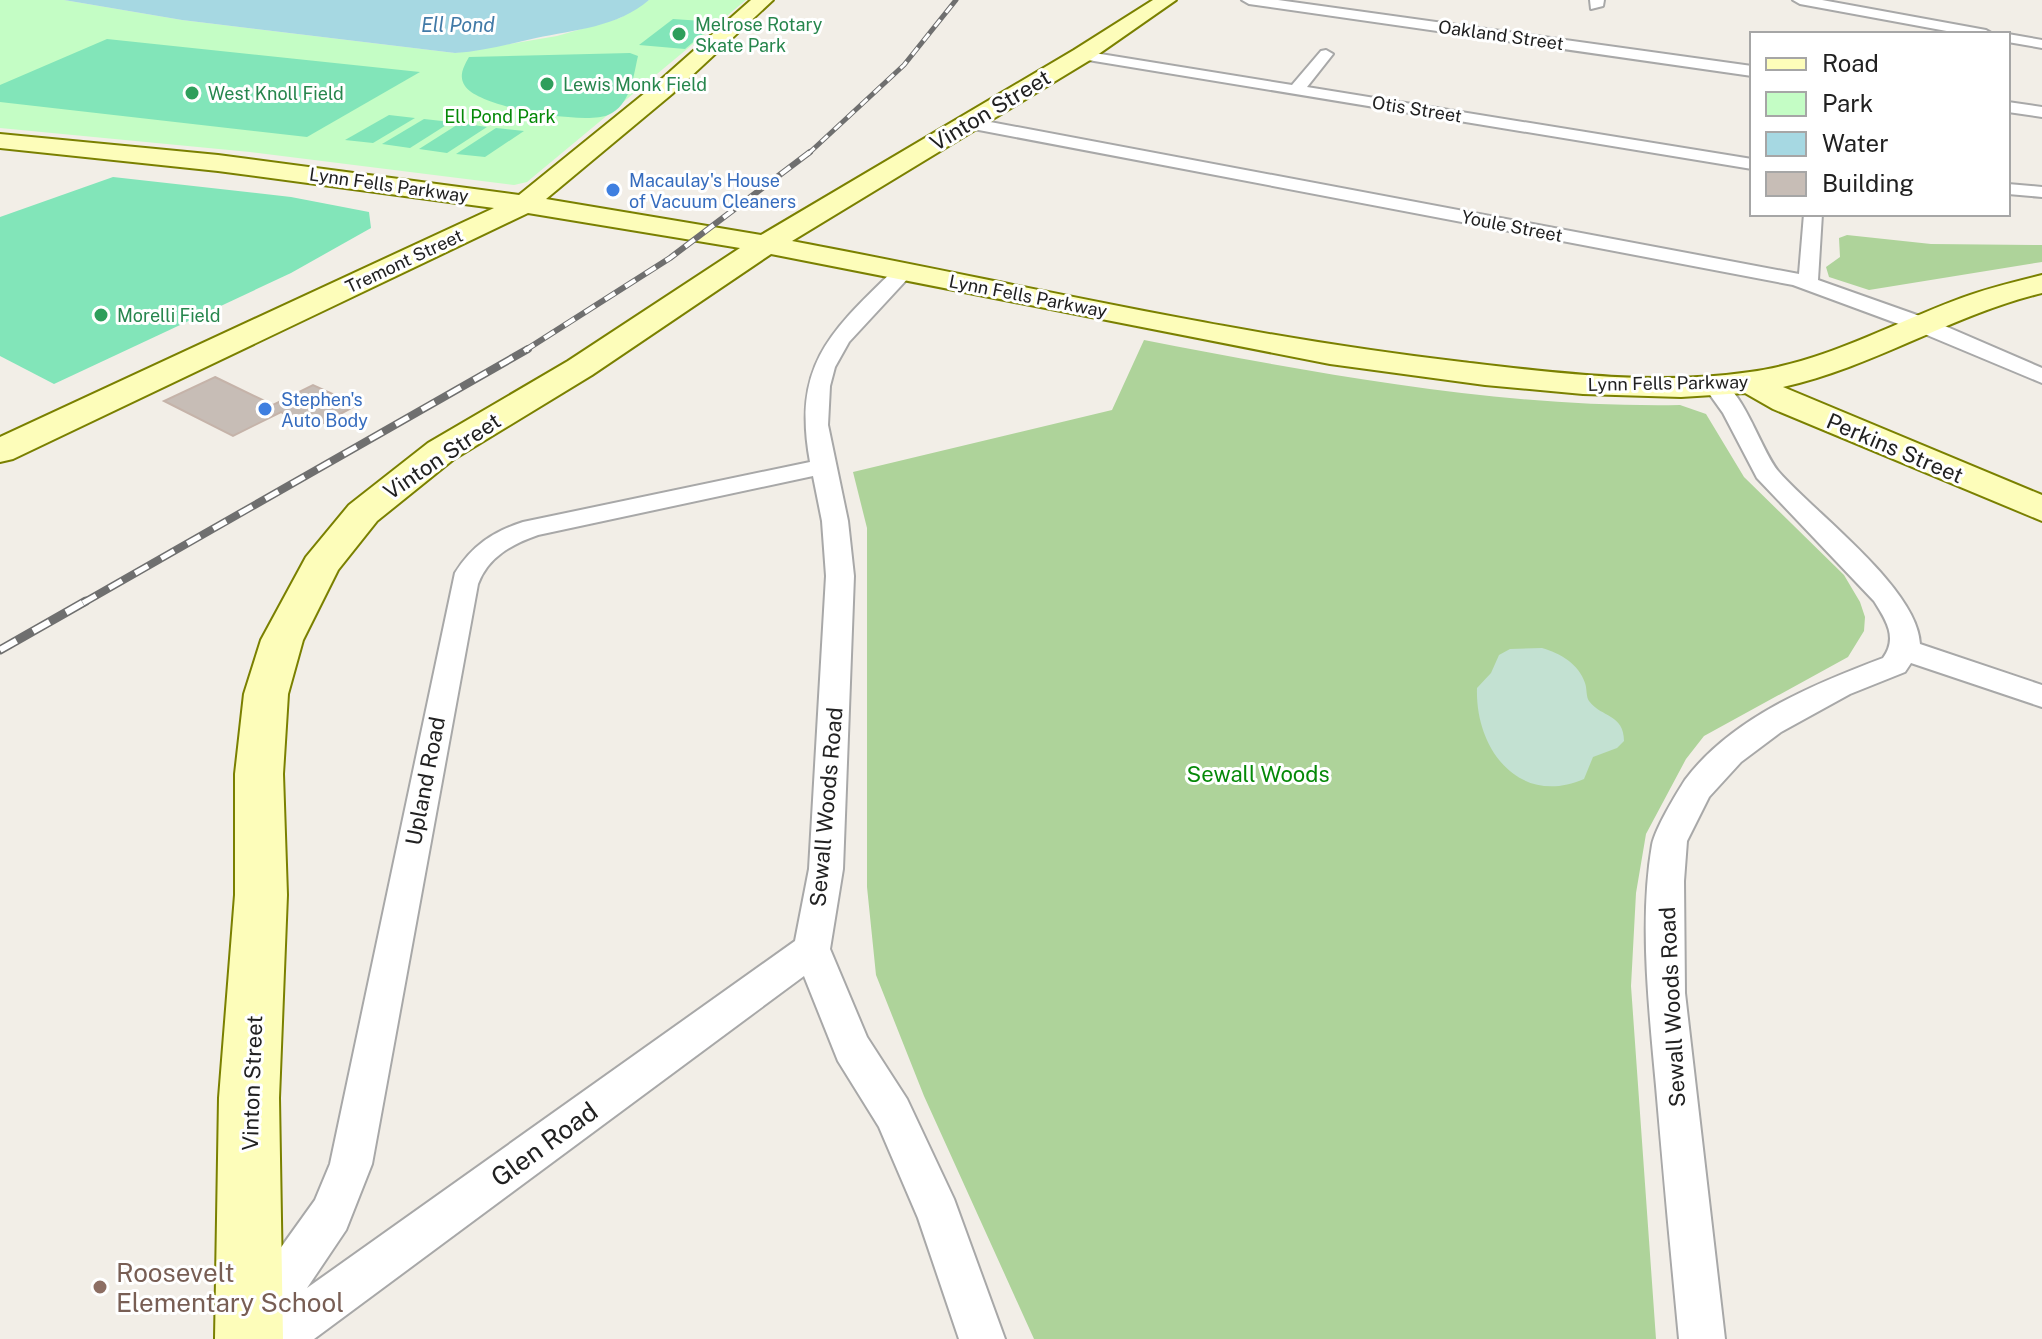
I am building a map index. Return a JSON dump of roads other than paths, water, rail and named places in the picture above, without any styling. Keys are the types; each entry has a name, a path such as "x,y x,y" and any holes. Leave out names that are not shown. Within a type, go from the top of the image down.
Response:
{"street":[{"name":"Tremont Street","path":"0,451 524,204 664,89 763,0"},
{"name":"Vinton Street","path":"249,1339 249,1098 261,895 259,774 266,694 282,640 320,566 347,529 397,483 441,451 580,368 766,244 1082,55 1166,0"},
{"name":"Oakland Street","path":"1249,0 1750,71"},
{"path":"1800,0 1975,32"},
{"path":"2010,38 2042,44"},
{"path":"1296,90 1326,54"},
{"name":"Otis Street","path":"1082,55 1750,164"},
{"path":"2010,107 2042,112"},
{"name":"Youle Street","path":"969,123 1808,283 1923,325 2042,376"},
{"name":"Lynn Fells Parkway","path":"0,141 314,174 524,204 766,244 1371,361 1555,382 1644,386 1751,383 1825,366 1979,301 2042,284"},
{"path":"2010,189 2042,192"},
{"path":"1808,283 1813,216"},
{"name":"Sewall Woods Road","path":"812,949 826,869 840,601 838,533 814,417 823,372 842,338 904,271"},
{"name":"Perkins Street","path":"1751,383 1785,402 2042,509"},
{"path":"1714,385 1734,412 1766,473 1885,595 1902,623 1905,650 2042,696"},
{"name":"Upland Road","path":"259,1339 293,1269 331,1215 351,1164 464,584 470,569 500,542 532,528 822,467"},
{"name":"Sewall Woods Road","path":"1702,1339 1666,993 1666,881 1670,841 1697,789 1730,754 1770,724 1839,686 1894,665 1905,650"},
{"path":"812,949 852,1048 893,1113 939,1214 982,1339"},
{"name":"Glen Road","path":"275,1339 812,949"}],"water":[{"name":"Ell Pond","path":"64,0 649,0 610,22 455,53 182,20"}],"railway":[{"path":"808,154 904,65 956,0"},
{"path":"524,351 670,258 810,152"},
{"path":"83,603 528,349"},
{"path":"0,650 86,601"}],"place":[{"name":"Melrose Rotary Skate Park","path":"679,34"},
{"name":"Lewis Monk Field","path":"547,84"},
{"name":"West Knoll Field","path":"192,93"},
{"name":"Macaulay's House of Vacuum Cleaners","path":"613,190"},
{"name":"Morelli Field","path":"101,315"},
{"name":"Stephen's Auto Body","path":"265,409"},
{"name":"Roosevelt Elementary School","path":"100,1287"}],"park label":[{"name":"Ell Pond Park","path":"500,116"},
{"name":"Sewall Woods","path":"1258,774"}]}
